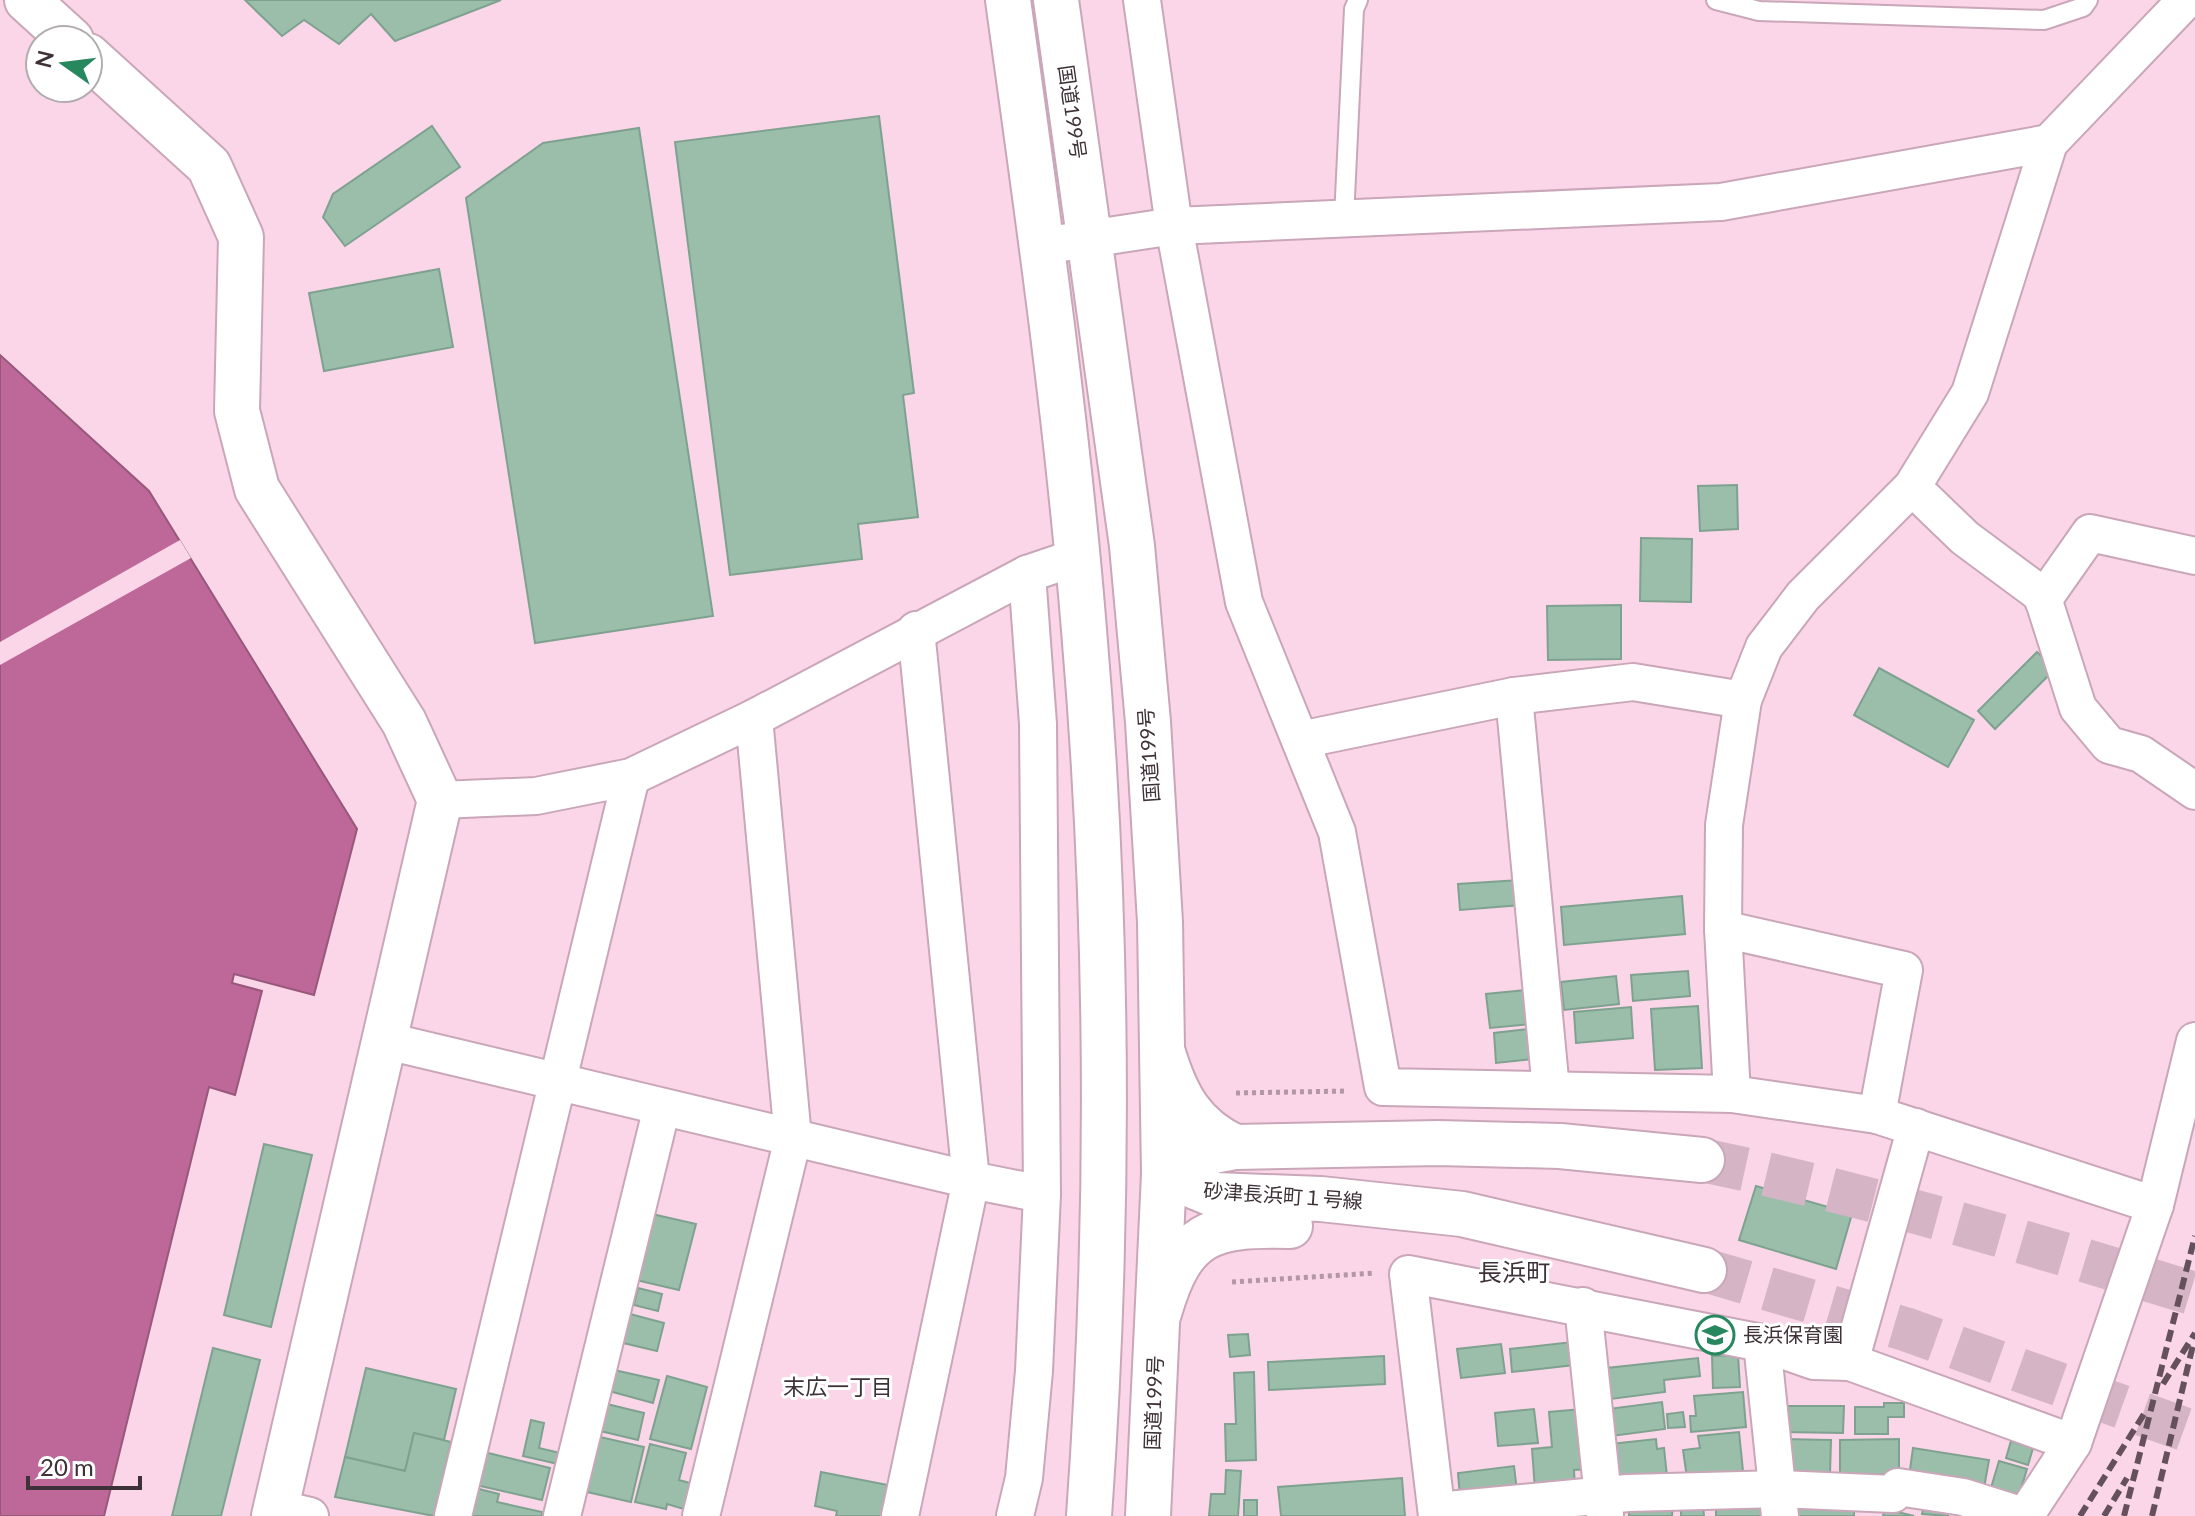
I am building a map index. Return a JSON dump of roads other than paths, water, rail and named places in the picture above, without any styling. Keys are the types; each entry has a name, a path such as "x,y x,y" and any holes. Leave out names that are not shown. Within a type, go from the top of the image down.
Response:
{"main road":[{"path":"27,0 53,24"},
{"path":"1008,0 1042,246 1077,557 1095,812 1103,1079 1100,1280 1089,1516"},
{"name":"国道199号","path":"1056,0 1132,546 1147,708 1160,922 1164,1174 1148,1516"},
{"path":"104,71 209,166 241,237 237,411 257,489 404,722 440,800 287,1513"},
{"path":"1161,1046 1172,1082 1184,1107 1200,1127 1235,1147"},
{"path":"1100,1280 1115,1233 1136,1201 1164,1174 1141,1153 1119,1123 1103,1079"},
{"name":"砂津長浜町１号線","path":"1164,1174 1194,1155 1235,1147 1438,1143 1560,1146 1702,1160"},
{"name":"砂津長浜町１号線","path":"1164,1174 1197,1191 1215,1195 1421,1207 1704,1270"},
{"path":"1158,1318 1177,1264 1187,1250 1200,1237 1233,1226 1408,1229 1595,1245"}],"street":[{"path":"1142,0 1174,226 1244,602 1337,832 1383,1087 1732,1094 1877,1115 2155,1205"},
{"path":"1732,1094 1723,929 1724,825 1743,700 1764,647 1803,596 1912,487 1970,393 2049,143 2186,0"},
{"path":"1042,246 1174,226 1721,202 2049,143"},
{"path":"1912,487 1965,538 2042,595 2078,708 2109,745 2141,754 2195,791"},
{"path":"2043,600 2090,533 2195,556"},
{"path":"440,800 536,796 631,777 754,718 1027,574 1077,557"},
{"path":"1015,1516 1024,1478 1034,1371 1042,1194 1038,724 1027,574"},
{"path":"900,1516 971,1180 916,630"},
{"path":"1300,740 1514,696 1633,682 1743,700"},
{"path":"1514,696 1551,1090"},
{"path":"701,1516 793,1138 754,718"},
{"path":"453,1516 631,777"},
{"path":"1723,929 1904,970 1877,1115"},
{"path":"387,1041 971,1180 1042,1194"},
{"path":"2073,1443 1850,1362 1814,1361 1762,1343 1408,1274 1437,1513 1780,1502 1893,1494 1898,1487 1963,1497 2024,1516 2073,1443 2155,1205 2195,1041"},
{"path":"562,1516 662,1107"},
{"path":"1850,1362 1916,1127"},
{"path":"1583,1306 1604,1506"},
{"path":"1762,1343 1780,1502"}],"lane":[{"path":"1344,218 1354,9 1358,0"},
{"path":"1716,0 1759,11 2044,20 2083,7 2088,0"}],"tunnel":[{"path":"1702,1160 1889,1205 2195,1294"},
{"path":"1704,1270 1905,1329 2195,1433"}],"railway":[{"path":"2124,1516 2195,1236"},
{"path":"2163,1384 2195,1333"},
{"path":"2152,1516 2193,1345"},
{"path":"2080,1516 2144,1414"},
{"path":"2104,1516 2127,1478"}],"place":[{"name":"長浜保育園","path":"1715,1335"}],"district":[{"name":"長浜町","path":"1514,1273"},
{"name":"末広一丁目","path":"838,1387"}]}
